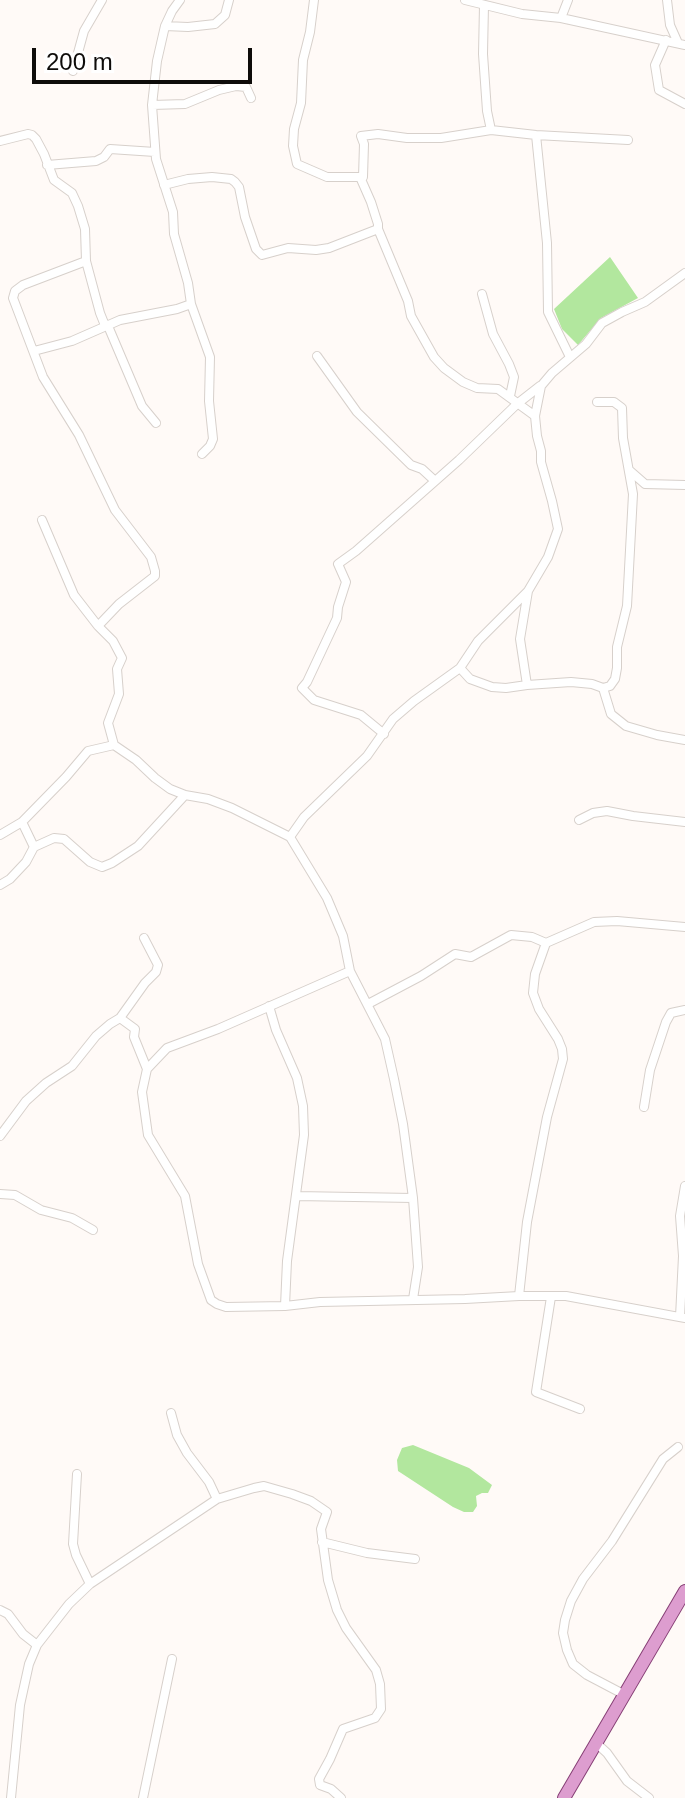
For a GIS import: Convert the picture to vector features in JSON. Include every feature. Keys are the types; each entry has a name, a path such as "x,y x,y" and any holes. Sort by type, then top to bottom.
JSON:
{"main road":[{"path":"564,1798 685,1591"}],"street":[{"path":"73,71 84,31 102,0"},
{"path":"180,0 165,26 152,105 155,152 173,212 174,234 191,304 210,357 209,401 213,439 202,454"},
{"path":"165,26 215,24 225,15 229,0"},
{"path":"314,0 303,60 301,103 294,129 293,146 297,164 327,177 363,177 364,144 361,136 378,134 441,138 491,130 628,140"},
{"path":"465,0 682,44"},
{"path":"561,18 568,0"},
{"path":"667,0 670,25 682,44"},
{"path":"484,5 483,54 491,130"},
{"path":"666,40 655,65 659,90 685,104"},
{"path":"152,105 185,104 236,86 246,87 251,98"},
{"path":"0,141 32,135 44,154 54,180 72,193 85,229 86,261 100,313 142,406 156,423"},
{"path":"536,135 547,243 548,312 570,357"},
{"path":"47,165 96,161 110,149 155,152"},
{"path":"360,177 411,316 434,357 463,382 477,388 498,389 535,416"},
{"path":"164,185 188,179 231,179 239,187 245,217 256,249 262,255 288,248 329,248 378,229"},
{"path":"86,261 23,285 15,291 13,298 43,377 79,435 115,510 151,557 155,571 155,576 119,604 98,626"},
{"path":"384,734 361,715 314,700 302,688 337,618 346,582 338,564 541,386 586,344 602,323 645,302 685,273"},
{"path":"482,294 493,334 514,377 510,396"},
{"path":"34,351 72,341 134,316 191,304"},
{"path":"317,356 357,412 411,465 422,469 435,481"},
{"path":"290,837 304,817 367,756 393,719 460,668 478,641 528,591 548,557 558,529 541,462 535,416 541,386"},
{"path":"460,668 470,679 482,685 506,688 571,682 603,688 610,686 615,679 617,647 627,606 633,494 623,438 622,408 614,402 597,402"},
{"path":"629,470 645,484 685,485"},
{"path":"633,494 645,484"},
{"path":"42,520 74,595 113,641 122,658 117,669 119,694 108,723 114,745 170,789 232,808 290,837 327,898 343,936 350,971 385,1039 403,1124 413,1198 418,1267 413,1299"},
{"path":"527,685 520,639 528,591"},
{"path":"603,688 611,714 626,726 685,740"},
{"path":"0,835 22,822 88,751 114,745"},
{"path":"0,885 26,862 34,847 54,838 64,839 90,862 102,867 112,863 138,846 185,795"},
{"path":"579,820 607,811 685,822"},
{"path":"22,822 34,847"},
{"path":"368,1004 455,954 471,957 511,935 532,937 546,943 594,922 685,927"},
{"path":"0,1136 26,1101 72,1066 96,1036 120,1018 156,972 158,965 144,938"},
{"path":"519,1296 527,1222 547,1117 563,1059 558,1039 533,993 535,974 546,943"},
{"path":"350,971 167,1048 147,1069 142,1092 148,1135 185,1196 198,1264 211,1300 217,1304 226,1307 285,1306 320,1302 566,1296 682,1318 680,1216 685,1186"},
{"path":"269,1006 297,1078 303,1106 304,1135 287,1261 285,1306"},
{"path":"644,1107 650,1070 666,1022 671,1013 685,1010"},
{"path":"120,1018 135,1029 134,1037 147,1069"},
{"path":"0,1194 15,1195 41,1210 72,1218 93,1230"},
{"path":"296,1196 413,1198"},
{"path":"551,1297 536,1392 580,1409"},
{"path":"171,1413 177,1435 217,1499"},
{"path":"625,1695 573,1664 563,1633 565,1620 583,1579 612,1541 655,1470 678,1447"},
{"path":"77,1474 73,1544 90,1584"},
{"path":"11,1798 20,1705 29,1664 37,1645 69,1604 90,1584 217,1499 264,1486 311,1501 327,1512 321,1529 322,1542 337,1610 376,1670 380,1684 379,1714 343,1729 319,1779 320,1785 341,1798"},
{"path":"322,1542 367,1553 415,1559"},
{"path":"0,1610 8,1614 23,1634 37,1645"},
{"path":"143,1798 172,1659"},
{"path":"595,1742 627,1781 649,1798"}],"green space":[{"path":"610,257 638,298 601,318 578,345 562,329 554,309"},
{"path":"413,1445 469,1468 492,1485 488,1493 476,1496 477,1506 473,1512 453,1507 398,1471 397,1460 402,1448"}]}
